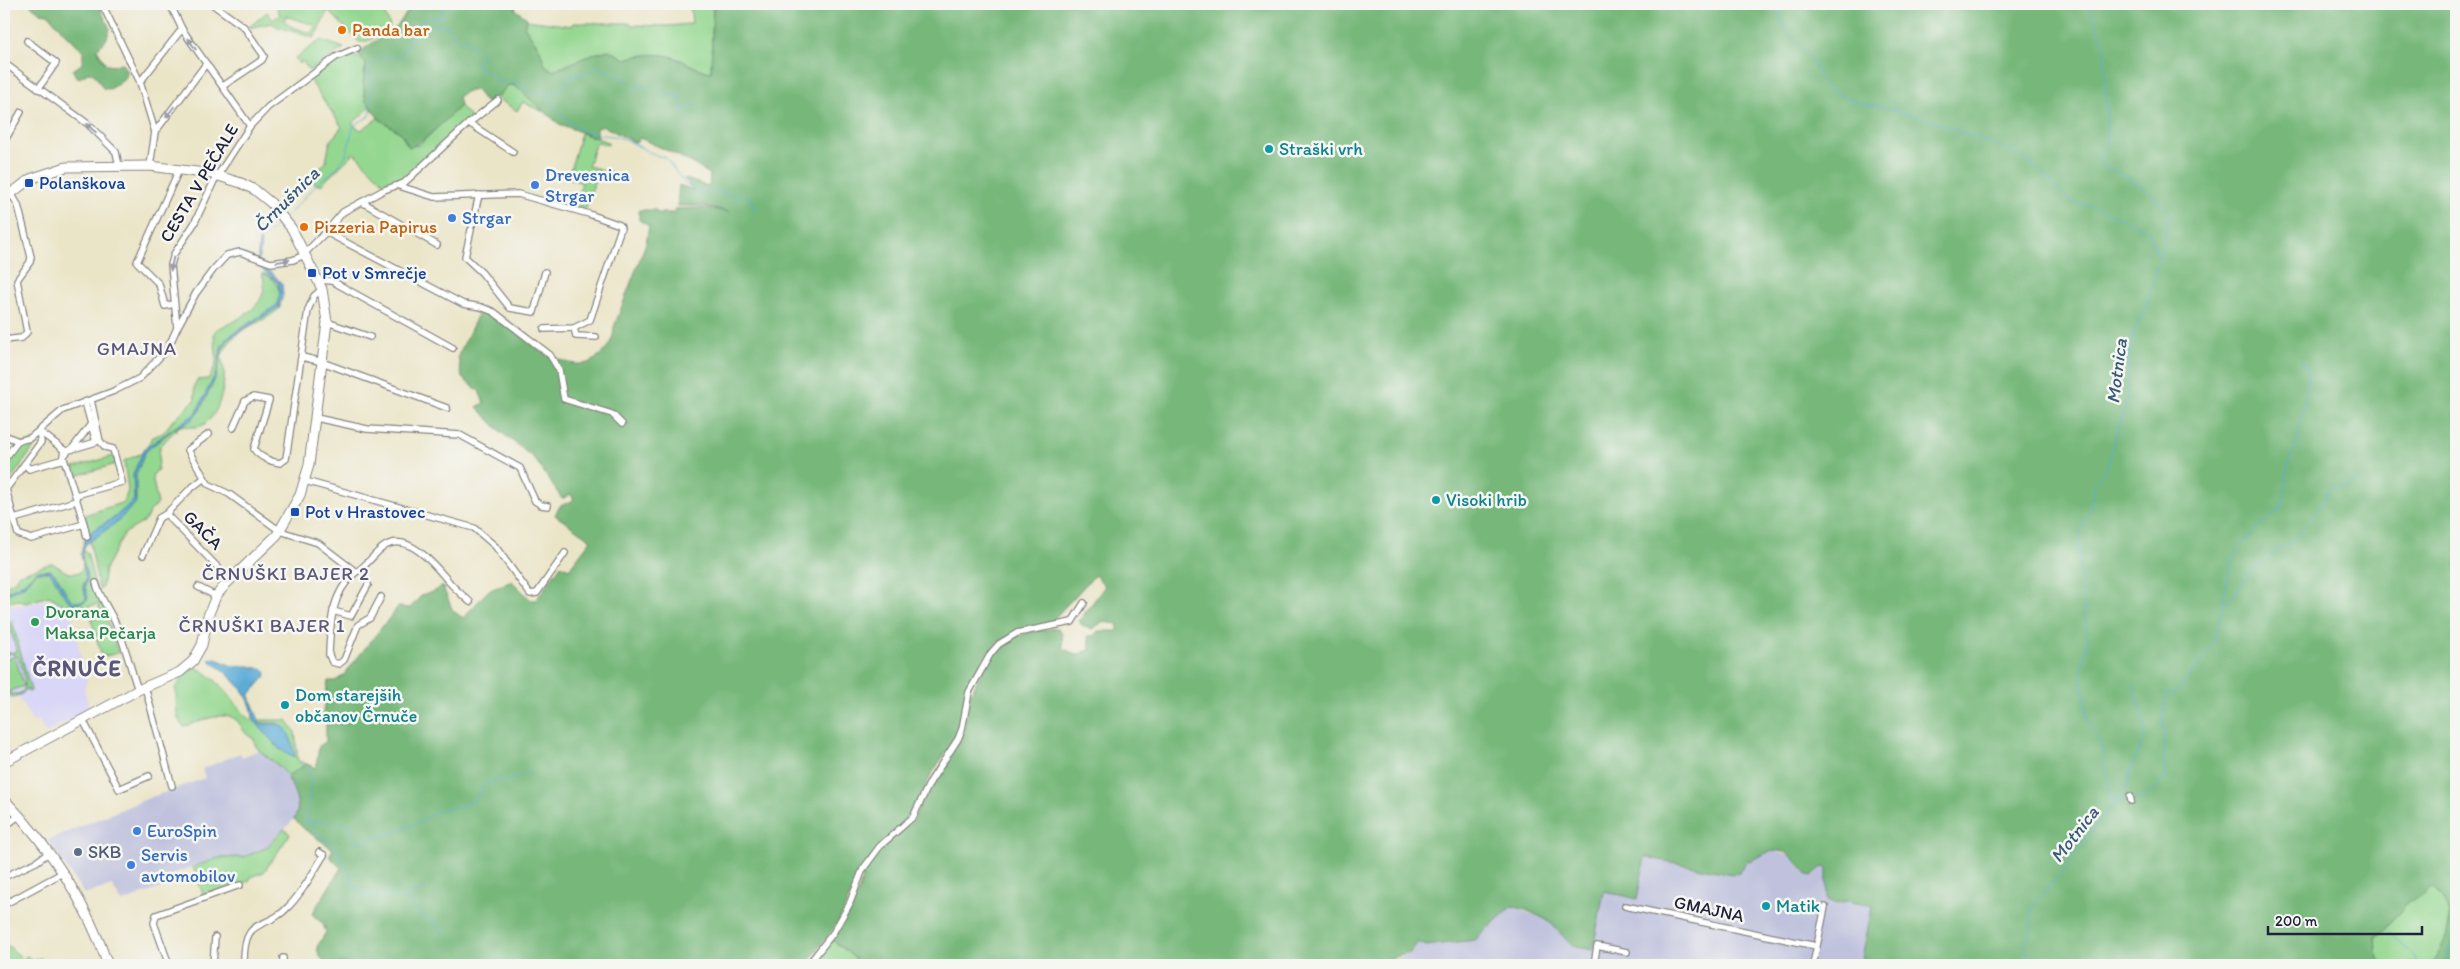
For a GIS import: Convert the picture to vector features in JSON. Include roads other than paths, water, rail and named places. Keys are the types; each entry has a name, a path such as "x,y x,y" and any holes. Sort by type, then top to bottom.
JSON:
{"street":[{"path":"102,4 140,82 155,132 150,166"},
{"path":"170,4 182,29 250,126"},
{"path":"212,4 244,27 264,56 262,60 247,71 223,86"},
{"path":"140,82 182,29"},
{"path":"28,41 56,63 38,89"},
{"name":"CESTA V PEČALE","path":"176,328 170,272 172,259 194,224 214,181 220,176 250,126 268,107 292,87 336,57 357,48"},
{"path":"4,63 100,136 116,152 119,166"},
{"path":"155,132 206,64"},
{"path":"4,460 18,441 30,438 63,410 140,378 168,348 176,328 196,293 213,270 227,256 240,252 275,263 293,260 305,253 343,212 384,190 399,186 454,139 469,123 498,100"},
{"path":"4,142 21,112"},
{"path":"469,123 513,152"},
{"path":"4,199 30,179 58,168 150,166 220,176 255,190 285,218 305,253 322,289 327,322 316,418 305,481 292,511 280,531 264,550 230,580 216,596 208,616 202,644 193,661 176,674 142,688 4,762"},
{"path":"174,304 165,306 160,284 137,262 179,170"},
{"path":"4,181 18,205 31,257 30,262 17,280 28,328 22,338 4,340"},
{"path":"399,186 434,197 518,194 589,214 620,225 621,228 591,318 574,328 544,328"},
{"path":"479,195 465,257 482,273 510,308 534,312 545,272"},
{"path":"362,202 436,245"},
{"path":"326,232 463,304 477,306 498,314 553,359 559,370 564,398 612,414 622,424"},
{"path":"318,280 332,282 453,348"},
{"path":"233,428 245,401 253,397 269,400 254,449 257,454 272,462 284,462 288,452 308,310 314,296 322,289"},
{"path":"327,322 370,337"},
{"path":"574,328 576,336 596,337"},
{"path":"302,357 448,408"},
{"path":"14,519 122,482 113,450 105,447 99,441 91,424 88,401"},
{"path":"88,401 99,441"},
{"path":"316,418 367,429 460,435 520,468 535,500 541,505 548,506"},
{"path":"26,464 29,469 64,458 91,424"},
{"path":"39,431 64,450 64,458 87,537"},
{"path":"39,431 41,442 6,489 18,534 26,539 84,524"},
{"path":"4,434 18,441"},
{"path":"209,434 188,450 203,479 208,484 229,494 280,531 318,543 356,572"},
{"path":"72,449 99,441"},
{"path":"166,514 190,489 203,479"},
{"path":"305,481 474,528 495,546 530,594 537,593 565,553"},
{"name":"GAČA","path":"143,555 158,518 166,514 230,580"},
{"path":"381,597 370,618 358,625 344,660 339,664 332,662 329,655 334,611 341,587 385,546 393,543 402,544 426,555 451,584 470,602"},
{"path":"96,583 98,594 103,598 119,630 142,688 172,786"},
{"path":"334,611 351,616 368,585"},
{"path":"198,587 216,596"},
{"path":"808,965 849,906 863,869 880,846 914,817 930,782 958,739 962,729 969,692 990,652 1017,633 1072,622 1084,604"},
{"path":"83,720 119,789 149,776"},
{"path":"4,799 20,815 64,872 92,924 108,965"},
{"path":"4,827 20,815"},
{"path":"4,877 36,862 50,852"},
{"path":"244,965 244,950 248,934 257,925 287,908 324,855 319,852"},
{"path":"7,903 64,872"},
{"path":"169,965 154,923 156,915 240,886"},
{"name":"GMAJNA","path":"1625,906 1816,946"},
{"path":"1813,965 1825,907"},
{"path":"213,965 215,937"},
{"path":"1594,965 1597,946 1627,952"},
{"path":"283,958 283,965"}],"water":[{"name":"Črnušnica","path":"259,241 261,242 260,267 272,273 282,284 283,295 279,307 228,339 222,350 216,377 199,412 190,421 175,428 146,451 136,474 136,503 117,522 85,545 82,557 88,579 85,586 88,599 82,603 73,604 63,594 50,572 37,572 25,585 4,596 4,593 24,583 37,571 51,570 58,578 67,595 74,602 83,601 86,598 83,586 86,579 81,554 84,542 93,530 115,517 134,500 133,474 144,449 196,413 217,371 221,347 228,337 277,305 280,292 278,283 257,265"},
{"path":"214,658 232,666 249,666 265,670 266,676 250,694 253,704 260,723 281,725 285,728 290,737 295,757 279,749 253,719 249,701 244,693 224,671 209,660"}],"waterway":[{"name":"Črnušnica","path":"287,216 316,185 336,169 346,155 354,125 370,116 372,92 368,69 383,57 400,57 423,20 428,16 439,18 443,14 442,4"},
{"name":"Črnušnica","path":"454,4 460,4"},
{"name":"Motnica","path":"1774,4 1788,33 1810,57 1823,84 1838,95 1866,105 1878,105 1938,123 2016,153 2031,163 2070,201 2096,207 2148,230 2159,259 2146,308 2134,331 2129,354 2127,403 2115,437 2108,465 2094,485 2091,506 2081,530 2079,564 2088,640 2081,669 2083,691 2089,724 2102,748 2112,805 2071,861 2032,907 2032,926 2025,946 2031,965"},
{"path":"2089,4 2104,44 2108,147 2097,155 2101,165 2148,191 2164,205 2170,214 2160,258"},
{"path":"417,30 431,25 447,26 459,42 466,38 469,44 478,47 484,55 477,62 479,69 486,70 498,82 517,82 540,96 543,90 556,94 571,76 588,73 597,68 612,72 626,79 632,87 656,87 669,95 680,97 683,111 696,105"},
{"path":"548,93 556,109 577,127 585,131 615,136 655,155 665,157 686,185 700,192 712,190 737,197 743,195 750,197 755,211"},
{"name":"Črnušnica","path":"260,241 280,222"},
{"path":"2133,799 2141,799 2157,789 2165,778 2163,719 2166,696 2180,690 2214,643 2233,557 2255,529 2282,508 2288,466 2298,439 2309,374 2301,360"},
{"path":"2223,608 2252,572 2282,546 2293,542 2320,507 2329,488 2345,487 2363,477"},
{"path":"2112,802 2127,789 2130,771 2145,738 2145,726 2134,685"},
{"path":"298,761 308,771 312,785 306,819 351,825 351,833 357,843 389,834 423,821 433,813 451,807 459,808 476,799 484,785 499,779 507,781 530,773"},
{"path":"2113,805 2129,798"},
{"path":"306,820 305,823 315,827 316,834 334,844 357,890 370,897 384,895 405,898 424,916 434,920 444,933"},
{"path":"407,898 426,888"},
{"path":"2388,930 2414,957 2418,965"},
{"path":"2443,965 2456,933"}],"place":[{"name":"Panda bar","path":"342,30"},
{"name":"Straški vrh","path":"1269,149"},
{"name":"Polanškova","path":"29,183"},
{"name":"Drevesnica Strgar","path":"535,185"},
{"name":"Strgar","path":"452,218"},
{"name":"Pizzeria Papirus","path":"304,227"},
{"name":"Pot v Smrečje","path":"312,273"},
{"name":"Visoki hrib","path":"1436,500"},
{"name":"Pot v Hrastovec","path":"295,512"},
{"name":"Dvorana Maksa Pečarja","path":"35,622"},
{"name":"Dom starejših občanov Črnuče","path":"285,705"},
{"name":"EuroSpin","path":"137,831"},
{"name":"SKB","path":"78,852"},
{"name":"Servis avtomobilov","path":"131,865"},
{"name":"Matik","path":"1766,906"}],"district":[{"name":"GMAJNA","path":"137,348"},
{"name":"ČRNUŠKI BAJER 2","path":"286,573"},
{"name":"ČRNUŠKI BAJER 1","path":"262,625"},
{"name":"ČRNUČE","path":"77,668"}]}
